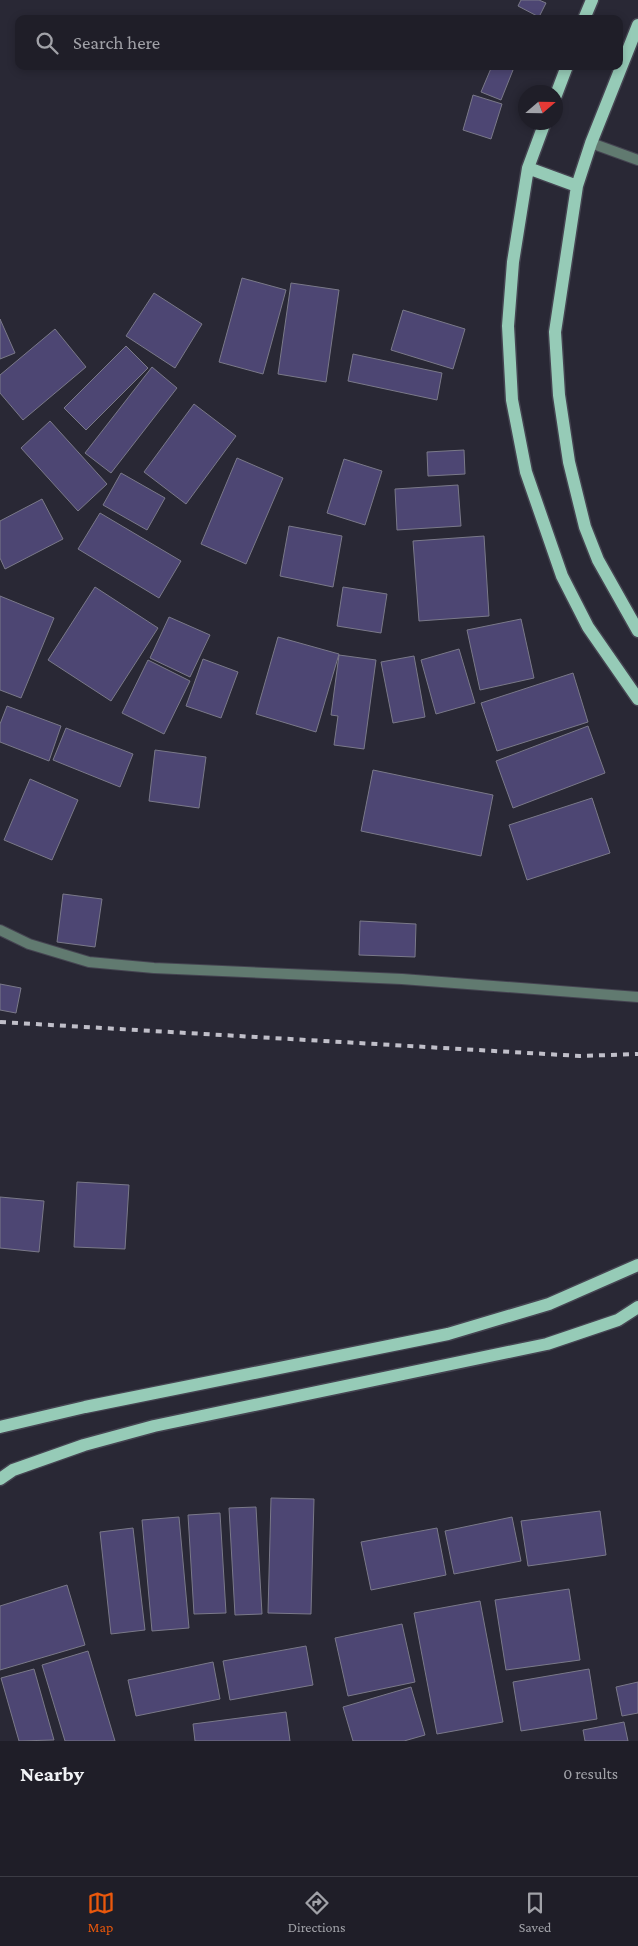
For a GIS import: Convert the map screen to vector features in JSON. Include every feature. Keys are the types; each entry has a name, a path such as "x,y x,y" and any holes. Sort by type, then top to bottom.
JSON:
{"main road":[{"path":"586,15 592,0"},
{"path":"623,63 638,25"},
{"path":"559,85 565,70"},
{"path":"620,70 591,143 577,186 556,332 559,396 569,462 586,527 598,560 622,606 638,631"},
{"path":"542,130 528,168 513,262 508,326 512,400 523,454 548,540 562,576 588,627 638,698"},
{"path":"528,168 577,186"},
{"path":"0,1427 85,1407 448,1334 549,1304 638,1265"},
{"path":"0,1479 14,1470 84,1445 154,1426 547,1344 618,1320 638,1307"}],"street":[{"path":"591,143 638,160"},
{"path":"0,930 29,944 89,962 108,964 154,968 402,979 638,997"}],"building":[{"path":"521,0 539,0 546,3 540,15 535,15 518,6"},
{"path":"490,70 513,70 501,100 481,92"},
{"path":"473,95 502,104 491,139 463,130"},
{"path":"242,278 286,290 263,374 219,362"},
{"path":"291,283 339,290 326,382 278,374"},
{"path":"154,293 202,324 175,368 126,336"},
{"path":"403,310 465,329 453,369 391,350"},
{"path":"0,319 15,353 0,359"},
{"path":"55,329 86,367 23,420 0,393 0,375"},
{"path":"126,346 148,368 86,430 64,408"},
{"path":"353,354 442,373 437,400 348,381"},
{"path":"152,367 177,388 111,473 85,453"},
{"path":"194,404 236,436 186,504 144,472"},
{"path":"50,421 107,484 78,511 21,448"},
{"path":"464,450 465,474 428,476 427,452"},
{"path":"237,458 283,478 246,564 201,544"},
{"path":"344,459 382,471 365,525 327,513"},
{"path":"121,473 165,498 147,530 103,505"},
{"path":"458,485 461,526 397,530 395,489"},
{"path":"42,499 63,539 5,569 0,558 0,521"},
{"path":"100,513 181,561 159,598 78,549"},
{"path":"289,526 342,536 333,587 280,576"},
{"path":"484,536 489,616 419,621 413,541"},
{"path":"95,587 158,628 111,701 48,660"},
{"path":"343,587 387,594 381,633 337,626"},
{"path":"0,596 54,618 21,698 0,690"},
{"path":"169,617 210,635 190,677 150,658"},
{"path":"521,619 534,678 480,690 467,630"},
{"path":"278,637 339,654 316,732 256,714"},
{"path":"459,649 475,703 436,714 421,660"},
{"path":"339,655 376,660 364,749 334,745 338,716 331,715"},
{"path":"414,656 425,717 393,723 381,662"},
{"path":"203,659 238,672 221,718 186,706"},
{"path":"148,660 190,681 164,734 122,713"},
{"path":"573,673 588,722 497,751 481,703"},
{"path":"7,706 61,726 49,761 0,742 0,724"},
{"path":"588,726 605,773 513,808 496,761"},
{"path":"66,728 133,754 120,787 53,760"},
{"path":"155,750 206,757 199,808 149,801"},
{"path":"373,770 493,795 481,856 361,831"},
{"path":"30,779 78,800 52,860 4,840"},
{"path":"592,798 610,853 527,880 509,825"},
{"path":"63,894 102,899 95,947 57,942"},
{"path":"360,921 416,924 415,957 359,955"},
{"path":"0,984 21,988 16,1013 0,1010"},
{"path":"77,1182 129,1185 125,1249 74,1247"},
{"path":"0,1197 44,1201 39,1252 0,1248"},
{"path":"271,1498 314,1499 311,1614 268,1613"},
{"path":"256,1507 262,1614 235,1615 229,1508"},
{"path":"600,1511 606,1555 528,1566 521,1521"},
{"path":"220,1513 226,1613 194,1614 188,1515"},
{"path":"179,1517 189,1628 152,1631 142,1520"},
{"path":"512,1517 521,1561 454,1574 445,1531"},
{"path":"133,1528 145,1630 111,1634 100,1532"},
{"path":"437,1528 446,1575 371,1590 361,1542"},
{"path":"67,1585 85,1645 0,1670 0,1606"},
{"path":"569,1589 580,1660 506,1670 495,1600"},
{"path":"480,1601 503,1722 437,1734 414,1613"},
{"path":"402,1624 415,1682 348,1696 335,1638"},
{"path":"306,1646 313,1685 230,1700 223,1661"},
{"path":"88,1651 115,1741 65,1741 42,1665"},
{"path":"213,1662 220,1699 136,1716 128,1680"},
{"path":"34,1669 54,1740 19,1741 1,1678"},
{"path":"589,1669 597,1719 521,1731 513,1682"},
{"path":"638,1682 638,1713 622,1716 616,1687"},
{"path":"411,1687 425,1735 404,1741 353,1741 343,1707"},
{"path":"286,1712 290,1741 195,1741 193,1724"},
{"path":"624,1722 628,1741 585,1741 583,1730"}],"railway":[{"path":"0,1022 580,1056 638,1054"}]}
